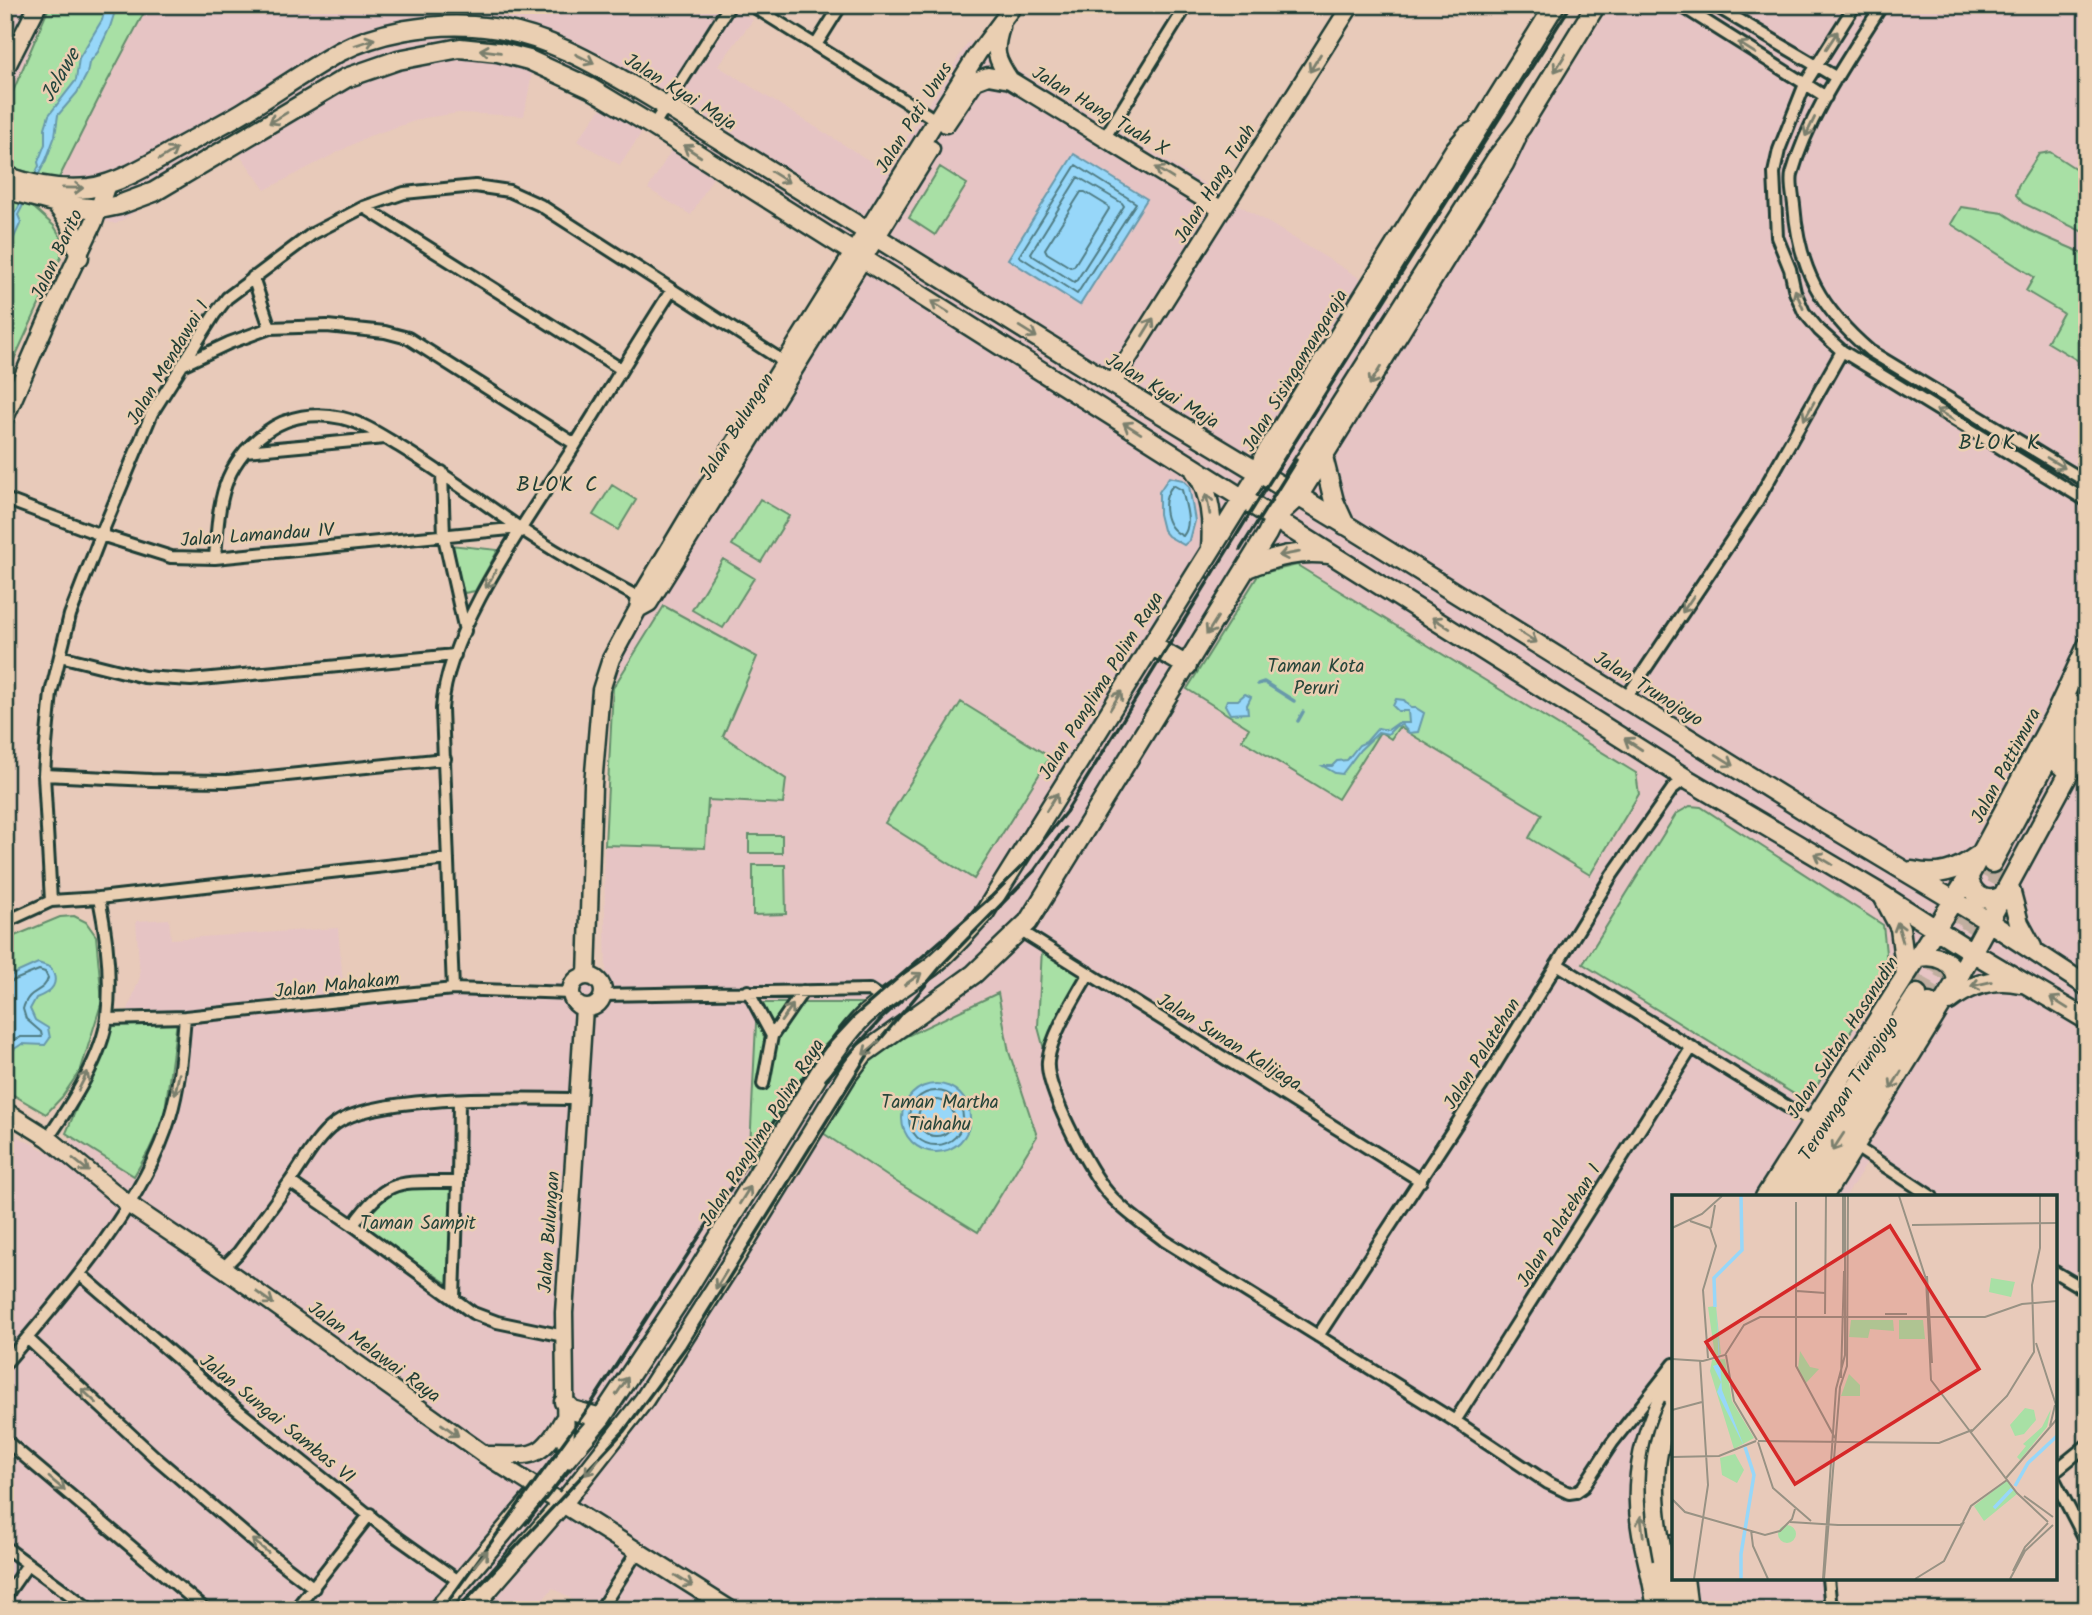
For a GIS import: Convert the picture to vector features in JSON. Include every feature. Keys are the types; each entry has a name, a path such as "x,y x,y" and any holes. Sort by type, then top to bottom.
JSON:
{"main road":[{"name":"Jalan Sisingamangaraja","path":"1259,472 1270,463 1555,5"},
{"path":"470,1610 563,1503 644,1400 863,1054 974,974 1021,931 1293,494 1496,159 1521,127 1596,5"},
{"name":"Jalan Kyai Maja","path":"25,189 72,189 107,184 160,160 243,113 339,52 362,42 414,29 451,25 475,26 539,38 600,66 1293,494"},
{"name":"Jalan Kyai Maja","path":"5,176 25,189 54,202 100,209 119,205 154,192 346,78 398,60 460,48 498,51 529,60 590,88 1243,499 1277,517"},
{"path":"243,113 253,133"},
{"path":"54,202 72,224 77,236 79,257"},
{"path":"1323,457 1334,501 1345,525"},
{"path":"1190,465 1205,488 1211,523 1211,548"},
{"name":"Jalan Panglima Polim Raya","path":"437,1610 601,1418 667,1320 824,1066 863,1017 932,966 985,912 1259,472"},
{"name":"Jalan Trunojoyo","path":"1293,494 1988,921 2087,986"},
{"path":"1277,517 1690,781 1776,830 2087,1020"},
{"path":"1247,568 1281,555 1307,551 1332,554"},
{"path":"1152,645 1187,666"},
{"name":"Jalan Pattimura","path":"1988,921 1998,873 2053,719 2087,646"},
{"path":"1969,876 1973,891 1989,901 1998,873 2087,671"},
{"path":"1998,873 2068,751 2087,708"},
{"name":"Jalan Pattimura","path":"1998,873 2087,740"},
{"path":"1776,830 1791,802"},
{"path":"1902,869 1939,874 1965,864 1998,873"},
{"path":"1998,873 2019,923 2035,951"},
{"name":"Jalan Pattimura","path":"1954,900 1969,876 1998,873"},
{"path":"1881,894 1900,928 1906,975"},
{"name":"Jalan Sultan Hasanudin","path":"1766,1195 1954,900"},
{"path":"1824,1195 1856,1147 1928,1002 1957,980 1988,921"},
{"path":"1919,957 1934,956 1945,961 1956,970 1957,980"},
{"path":"1928,1002 1966,988 2006,980 2030,985"},
{"name":"Terowngan Trunojoyo","path":"1786,1195 1928,1002"},
{"name":"Terowngan Trunojoyo","path":"1804,1195 1928,1002"},
{"path":"667,1320 688,1334"},
{"path":"1657,1610 1639,1507 1641,1464 1648,1429 1672,1380"},
{"path":"564,1410 572,1409 601,1418"},
{"path":"1672,1411 1660,1440 1655,1478 1656,1519 1672,1610"},
{"path":"1672,1464 1669,1489 1672,1511"},
{"path":"1684,1580 1688,1610"}],"street":[{"path":"5,70 38,5"},
{"path":"653,126 730,5"},
{"path":"751,5 941,123"},
{"path":"816,45 841,5"},
{"name":"Jalan Pati Unus","path":"858,257 941,123 978,54 1014,5"},
{"path":"1105,137 1187,5"},
{"name":"Jalan Hang Tuah","path":"1112,384 1351,5"},
{"path":"1680,5 1826,97"},
{"path":"1714,5 1837,78"},
{"path":"1855,5 1805,84 1779,150 1774,173 1777,237 1804,312 1842,351 1893,389 2087,501"},
{"path":"1882,5 1826,97 1807,134 1791,177 1797,239 1817,291 1825,306 1870,351 2087,482"},
{"name":"Jalan Hang Tuah X","path":"1003,23 996,43 997,61 1010,80 1222,209"},
{"name":"Jalan Pati Unus","path":"941,123 975,81 988,76 1010,80"},
{"path":"1293,494 1323,457 1505,164 1521,127"},
{"name":"Jalan Barito","path":"5,418 100,209 107,184"},
{"name":"Jalan Mendawai I","path":"51,901 44,775 51,693 70,615 100,535 152,413 227,298 253,277 312,234 364,206 404,194 439,188 475,186 509,191 540,205 786,363"},
{"path":"364,206 621,369"},
{"name":"Jalan Bulungan","path":"587,975 593,785 601,690 611,659 689,516 786,363 858,257"},
{"name":"Jalan Bulungan","path":"643,603 858,257"},
{"path":"253,277 270,328"},
{"path":"453,989 443,695 455,655 488,584 521,528 671,291"},
{"path":"182,365 270,328 327,326 385,332 408,338 575,444"},
{"path":"1626,698 1755,505 1842,351"},
{"path":"215,558 226,478 245,451 281,421 304,416 342,418 361,424 442,472 521,528 643,603"},
{"path":"245,451 385,438"},
{"path":"442,472 444,537 465,631"},
{"name":"Jalan Lamandau IV","path":"5,499 100,535 171,557 215,558 521,528"},
{"path":"60,656 144,677 191,680 455,655"},
{"path":"44,775 228,781 445,759"},
{"path":"1670,768 1673,788 1681,782 1690,781"},
{"name":"Jalan Palatehan","path":"1318,1336 1490,1073 1612,875 1673,788"},
{"path":"5,922 51,901 448,859"},
{"path":"48,1139 83,1081 107,1019 109,958 99,898"},
{"name":"Jalan Sunan Kalijaga","path":"1021,931 1421,1181"},
{"path":"1557,964 1812,1122"},
{"path":"1089,973 1060,1026 1048,1062 1057,1101 1105,1189 1165,1241 1455,1421 1548,1483 1569,1493 1576,1492 1589,1480 1612,1443 1672,1367"},
{"path":"587,975 600,981 604,995 596,1006 584,1008 577,1005 571,993 575,981 587,975"},
{"name":"Jalan Mahakam","path":"107,1019 185,1017 453,989 571,993"},
{"path":"763,1084 772,1035 803,990"},
{"path":"604,995 869,990 884,1000"},
{"path":"748,991 772,1035"},
{"name":"Jalan Bulungan","path":"566,1460 564,1410 567,1259 584,1008"},
{"path":"5,1364 80,1274 128,1204 153,1158 170,1117 181,1066 185,1017"},
{"name":"Jalan Palatehan I","path":"1455,1421 1692,1047"},
{"path":"223,1268 238,1253 316,1144 333,1126 351,1114 374,1108 459,1100 579,1099"},
{"path":"454,1297 459,1100"},
{"name":"Jalan Melawai Raya","path":"5,1111 48,1139 128,1204 223,1268 485,1455 731,1610"},
{"path":"1856,1147 1929,1195"},
{"path":"290,1182 473,1313 497,1322 565,1336"},
{"path":"353,1225 371,1199 387,1188 403,1183 458,1182"},
{"path":"2057,1273 2087,1291"},
{"name":"Jalan Sungai Sambas VI","path":"80,1274 229,1402 391,1533 460,1582"},
{"path":"27,1338 155,1457 258,1545 314,1588"},
{"path":"485,1455 530,1455 541,1451 553,1439 564,1410"},
{"path":"5,1440 206,1610"},
{"path":"2057,1469 2087,1445"},
{"path":"2057,1485 2087,1543"},
{"path":"295,1610 370,1514"},
{"path":"5,1547 91,1610"},
{"path":"600,1610 637,1552"},
{"path":"1648,1558 1672,1558"},
{"path":"5,1597 27,1564"},
{"path":"1828,1580 1831,1610"}],"shaded area":[{"path":"5,5 725,5 753,20 718,66 886,171 969,41 1363,280 1419,322 1610,5 2087,5 2087,1299 2057,1280 2057,1195 1928,1195 1871,1157 1846,1195 1672,1195 1672,1580 1832,1580 1835,1610 590,1610 553,1588 534,1610 5,1610 5,1130 63,1160 84,1106 117,1039 140,977 136,921 169,919 171,939 338,928 344,993 606,981 604,855 613,688 647,585 840,255 716,172 691,215 648,189 672,149 643,131 620,165 577,141 602,107 569,85 532,73 524,116 459,113 424,118 369,136 265,190 236,149 116,224 5,195"}],"green space":[{"path":"50,5 148,5 58,180 13,168 5,163 5,110"},
{"path":"2050,152 2087,176 2087,234 2023,203 2016,195 2018,186 2039,154"},
{"path":"940,167 967,184 935,235 909,218"},
{"path":"5,198 33,207 54,226 62,239 61,257 5,379"},
{"path":"1961,207 2003,213 2029,230 2087,255 2087,366 2047,342 2063,313 2026,291 2034,277 1951,224"},
{"path":"612,485 636,500 618,530 593,515"},
{"path":"760,499 789,516 761,562 732,545"},
{"path":"450,545 498,550 475,591 464,593"},
{"path":"723,559 754,578 723,628 692,610"},
{"name":"Taman Kota Peruri","path":"1297,565 1636,773 1639,794 1590,875 1529,838 1542,814 1399,727 1391,739 1380,732 1338,799 1242,740 1249,728 1187,689 1259,574"},
{"path":"664,606 757,657 723,736 786,779 783,804 708,800 705,848 605,845 613,688"},
{"path":"961,702 1050,757 974,879 885,823"},
{"path":"1690,806 1701,807 1883,925 1888,972 1813,1092 1802,1099 1583,964 1676,814"},
{"path":"749,835 782,835 782,853 749,853"},
{"path":"753,865 785,865 786,914 753,915"},
{"path":"74,916 86,922 96,936 102,1001 81,1069 62,1097 46,1114 5,1090 5,940 60,917"},
{"path":"1042,948 1090,980 1046,1057 1038,1027"},
{"name":"Taman Martha Tiahahu","path":"998,993 1009,1052 1037,1136 978,1232 823,1133 864,1063 892,1043"},
{"path":"757,1003 873,1003 846,1024 822,1048 749,1169"},
{"path":"177,1021 164,1118 134,1176 66,1133 113,1022"},
{"name":"Taman Sampit","path":"404,1188 453,1188 451,1286 361,1226 374,1202"}],"water":[{"path":"106,5 117,5 110,27 98,52 89,63 87,74 77,93 58,115 55,136 18,215 21,222 5,258 7,226 39,166 49,115 76,80 79,58 102,20"},
{"path":"1074,154 1147,199 1080,305 1008,259"},
{"path":"1169,477 1183,480 1189,486 1195,521 1190,540 1184,545 1163,530 1159,514 1159,492"},
{"path":"1245,694 1251,697 1247,705 1248,713 1230,714 1225,705 1227,700 1238,700"},
{"path":"1396,699 1404,700 1411,708 1424,713 1418,732 1409,733 1402,725 1396,726 1388,734 1379,732 1360,750 1342,774 1323,766 1332,766 1337,761 1347,760 1378,728 1388,730 1398,723 1409,723 1408,711 1398,711 1393,706"},
{"path":"38,963 50,967 55,982 50,990 36,998 30,1009 35,1020 48,1028 50,1038 45,1045 22,1044 6,1051 5,978"},
{"path":"936,1084 949,1087 960,1094 967,1105 970,1118 967,1131 960,1142 949,1149 936,1152 923,1149 912,1142 905,1131 902,1118 905,1105 912,1094 923,1087"}],"waterway":[{"path":"1258,684 1264,682 1294,701"},
{"path":"1298,721 1303,712"}],"tunnel":[{"path":"1917,994 1992,863"},
{"path":"1929,1003 2003,870"}],"railway":[{"path":"442,1610 589,1407 798,1084 825,1047 853,1017 992,896 1025,863 1066,812 1262,494 1571,5"},
{"path":"1240,550 1296,460"},
{"path":"457,1610 624,1431 686,1347 869,1053 943,964 1034,871 1065,828"},
{"path":"826,1080 881,1019 901,1001"},
{"path":"526,1524 569,1469"}],"district":[{"name":"BLOK K","path":"2000,442"},
{"name":"BLOK C","path":"558,484"}],"water label":[{"name":"Jelawe","path":"60,75"}]}
